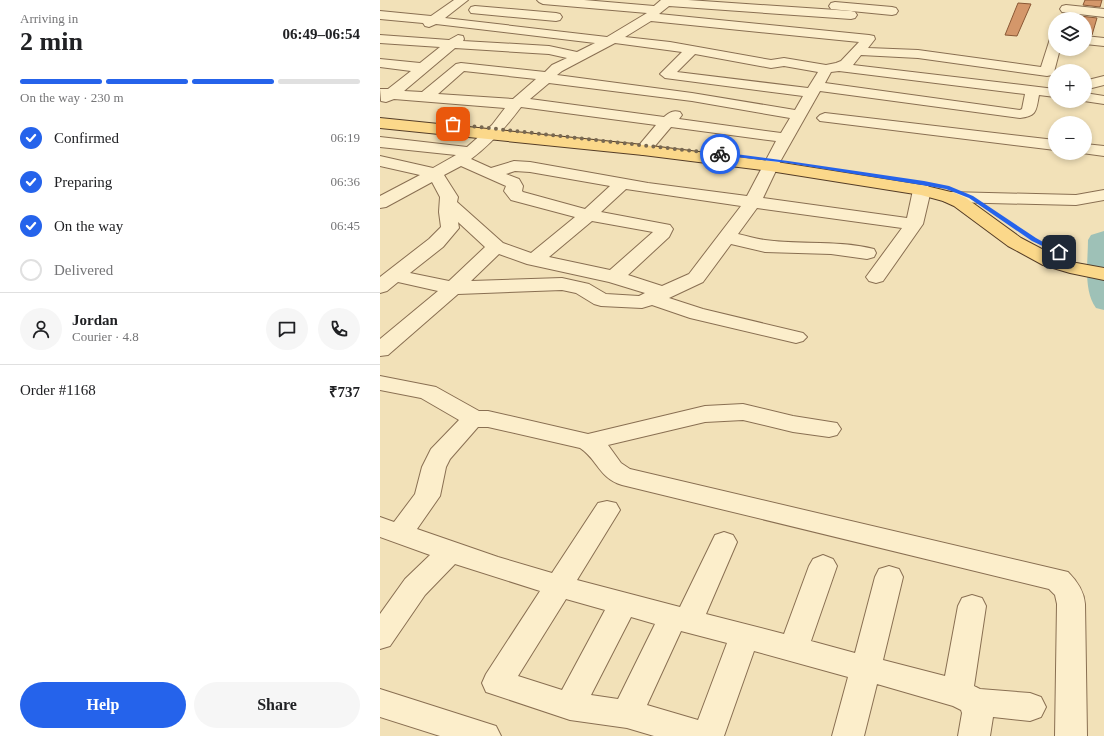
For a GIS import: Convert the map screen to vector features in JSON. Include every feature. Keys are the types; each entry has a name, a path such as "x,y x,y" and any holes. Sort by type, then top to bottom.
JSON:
{"main road":[{"path":"380,117 924,182 947,187 971,197 1034,240 1073,263 1104,274"},
{"path":"380,123 494,131"},
{"path":"771,163 922,190 949,197 960,202 1018,244 1047,259 1073,263 1104,265"}],"street":[{"path":"380,55 386,55 403,41 462,0"},
{"path":"495,27 511,13 536,0"},
{"path":"542,0 586,2 636,8 660,7 850,15"},
{"path":"623,0 641,2 636,8"},
{"path":"786,0 885,20"},
{"path":"524,30 556,17 586,2"},
{"path":"660,7 697,21 885,20"},
{"path":"380,203 465,156 494,131 523,95 546,77 571,60 611,40 660,7"},
{"path":"452,8 556,17"},
{"path":"1065,9 1104,13"},
{"path":"380,16 476,24 611,40 684,42 726,56 771,64 784,62 1048,92"},
{"path":"395,276 453,288 562,284 582,288 601,300 642,302 696,278 753,202 771,163 814,89 832,68 846,64 885,20"},
{"path":"697,21 667,74 707,80 814,89 1020,114 1029,111 1033,90"},
{"path":"385,64 426,42 455,22"},
{"path":"384,96 411,79 476,24"},
{"path":"380,39 549,50 571,60"},
{"path":"1092,41 1104,42"},
{"path":"858,51 918,54 1048,73"},
{"path":"475,53 571,60"},
{"path":"645,148 707,80 726,56"},
{"path":"385,64 424,68"},
{"path":"425,97 461,68 546,77 692,97 799,115"},
{"path":"411,79 466,83"},
{"path":"1092,84 1104,80"},
{"path":"384,96 425,97 523,95 785,138"},
{"path":"1092,98 1104,100"},
{"path":"826,118 1048,145"},
{"path":"380,142 465,156 491,173 513,183 515,186 513,191 517,196 588,215 664,230 663,233 614,277"},
{"path":"1092,150 1104,151"},
{"path":"380,161 435,173 449,197 450,228 436,243 380,287"},
{"path":"491,173 514,166 523,166 623,183 914,224"},
{"path":"534,260 588,215 623,183"},
{"path":"876,277 914,224 922,190"},
{"path":"949,197 1076,200 1104,196"},
{"path":"449,204 496,247 534,260 614,277 658,295 697,314 796,337"},
{"path":"727,237 765,246 831,248 867,252"},
{"path":"380,350 453,288 496,247"},
{"path":"380,383 428,392 475,419 488,419 588,442 594,445 612,469 622,476 1058,580 1065,586 1071,599 1071,736"},
{"path":"588,442 705,414 724,412 743,412 793,424 829,429"},
{"path":"475,419 470,422 440,455 434,466 427,496 389,531 558,586 680,620 794,649 967,698 1030,708"},
{"path":"607,510 496,683 570,706 627,714 704,736"},
{"path":"627,714 724,542"},
{"path":"380,637 415,587 450,552"},
{"path":"794,649 823,566"},
{"path":"848,736 889,577"},
{"path":"570,706 623,604"},
{"path":"967,698 972,606"},
{"path":"708,736 744,636"},
{"path":"967,698 978,708 974,736"},
{"path":"380,703 468,734"}],"building":[{"path":"1085,0 1102,0 1100,7 1083,5"},
{"path":"1018,3 1031,4 1017,36 1005,35"},
{"path":"1092,17 1097,18 1092,35"}],"waterway":[{"path":"1104,238 1099,240 1100,290 1104,303"}],"way so far":[{"path":"453,124 720,154"}],"route":[{"path":"720,154 788,162 924,182 947,187 971,197 1034,240 1059,252"}]}
